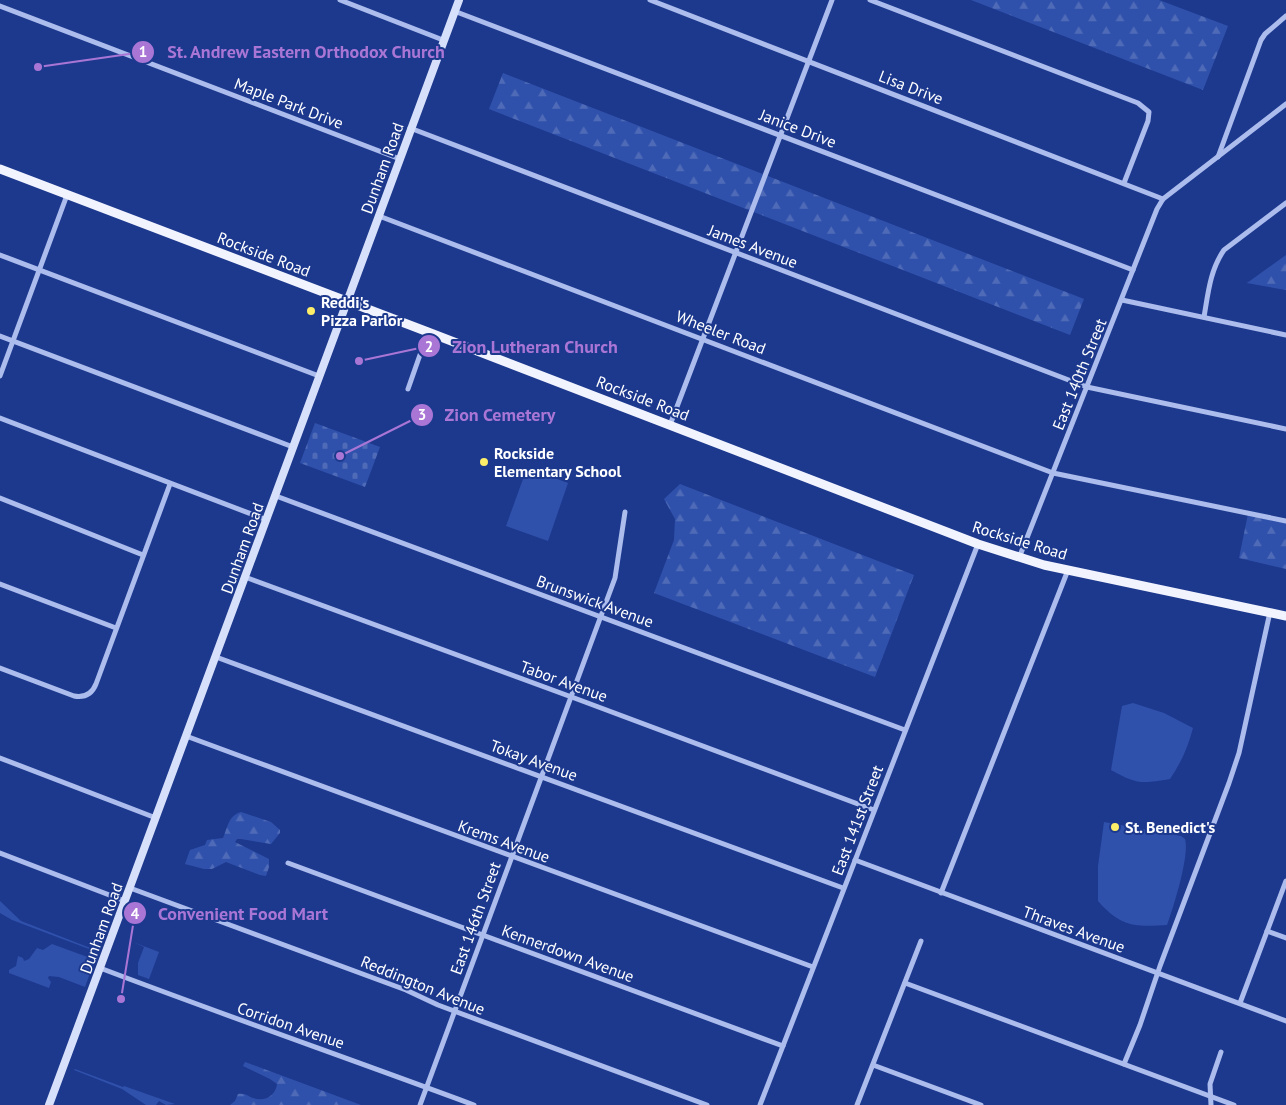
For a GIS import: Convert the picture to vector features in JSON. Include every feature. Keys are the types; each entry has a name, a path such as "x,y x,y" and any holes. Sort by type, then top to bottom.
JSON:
{"main road":[{"name":"Rockside Road","path":"0,169 978,544 1019,558 1068,570 1286,616"}],"street":[{"path":"340,0 443,40"},
{"name":"Dunham Road","path":"49,1105 458,0"},
{"name":"Lisa Drive","path":"650,0 1124,183 1163,200"},
{"path":"670,425 832,0"},
{"path":"870,0 1138,103 1149,112 1148,121 1124,183"},
{"name":"Maple Park Drive","path":"0,6 400,159"},
{"name":"Janice Drive","path":"454,11 1133,270"},
{"path":"1217,158 1261,40 1265,34 1286,16"},
{"path":"1163,200 1286,104"},
{"name":"James Avenue","path":"410,128 1087,387 1286,429"},
{"path":"0,376 66,195"},
{"name":"East 140th Street","path":"1019,558 1154,216 1163,200"},
{"path":"1204,317 1217,259 1224,250 1286,203"},
{"name":"Wheeler Road","path":"379,216 1053,473 1286,522"},
{"path":"0,255 319,376"},
{"path":"1122,300 1286,335"},
{"path":"408,389 428,332"},
{"path":"0,336 293,447"},
{"path":"0,418 266,520"},
{"path":"0,668 74,696 84,697 94,689 170,484"},
{"name":"Brunswick Avenue","path":"276,496 905,730"},
{"path":"0,498 143,555"},
{"name":"East 146th Street","path":"420,1105 615,578 625,512"},
{"name":"East 141st Street","path":"760,1105 978,544"},
{"path":"941,893 1068,570"},
{"name":"Tabor Avenue","path":"245,577 571,696 874,810"},
{"path":"0,584 116,628"},
{"path":"1124,1064 1234,766 1270,612"},
{"name":"Tokay Avenue","path":"216,657 843,888"},
{"name":"Krems Avenue","path":"186,736 813,967"},
{"path":"0,758 156,818"},
{"path":"0,853 125,901"},
{"name":"Thraves Avenue","path":"855,860 1286,1020"},
{"name":"Kennerdown Avenue","path":"288,863 783,1046"},
{"path":"1240,1003 1286,881"},
{"name":"Reddington Avenue","path":"130,888 410,991 454,1011 707,1105"},
{"path":"1267,931 1286,938"},
{"path":"858,1105 921,941"},
{"name":"Corridon Avenue","path":"100,968 474,1105"},
{"path":"904,983 1234,1105"},
{"path":"1211,1105 1210,1084 1221,1052"},
{"path":"872,1065 981,1105"}],"green space":[{"path":"971,0 1159,0 1228,26 1203,90"},
{"path":"503,73 1084,299 1070,335 489,109"},
{"path":"1286,255 1286,290 1247,283"},
{"path":"315,423 380,447 365,487 300,463"},
{"path":"527,468 568,483 548,541 506,526"},
{"path":"680,484 914,575 875,677 654,593 674,540 675,519 664,499"},
{"path":"1248,514 1286,521 1286,569 1239,558"},
{"path":"1133,703 1164,713 1193,728 1184,755 1170,779 1139,782 1111,770 1122,706"},
{"path":"241,812 271,822 280,830 280,833 271,844 241,839 237,839 235,842 269,859 266,876 226,862 212,869 185,864 190,850 205,845 207,840 223,838 233,816"},
{"path":"1104,822 1181,836 1185,839 1186,847 1183,869 1167,925 1146,926 1129,924 1114,916 1098,901 1098,866"},
{"path":"0,901 21,921 98,951 12,920 0,913"},
{"path":"133,942 159,952 149,979 138,975 138,963 144,947"},
{"path":"52,944 93,959 94,962 85,987 59,977 49,976 48,978 51,982 49,988 9,973 9,970 16,966 18,956 23,958 24,961 29,959 37,948 43,950"},
{"path":"245,1062 361,1105 230,1105 235,1101 238,1094 264,1099 273,1094 276,1088 277,1084 270,1079 243,1066"},
{"path":"75,1069 175,1104 166,1105 159,1101 156,1105 146,1105 122,1089"}],"place":[{"name":"St. Andrew Eastern Orthodox Church","path":"38,67"},
{"name":"Reddi's Pizza Parlor","path":"311,311"},
{"name":"Zion Lutheran Church","path":"359,361"},
{"name":"Zion Cemetery","path":"340,456"},
{"name":"Rockside Elementary School","path":"484,462"},
{"name":"St. Benedict's","path":"1115,827"},
{"name":"Convenient Food Mart","path":"121,999"}]}
